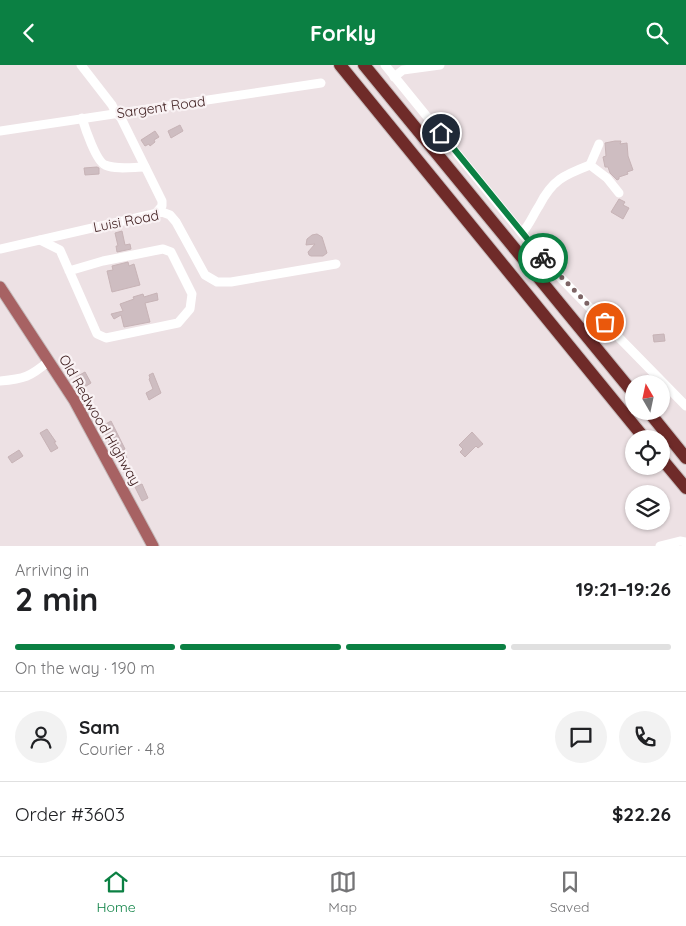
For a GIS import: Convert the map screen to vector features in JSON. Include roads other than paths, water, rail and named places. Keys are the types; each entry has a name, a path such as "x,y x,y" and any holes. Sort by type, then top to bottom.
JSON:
{"highway":[{"path":"340,65 639,430"},
{"path":"364,65 625,383"},
{"path":"655,420 686,458"},
{"path":"670,469 686,488"}],"main road":[{"name":"Old Redwood Highway","path":"0,287 74,400 153,546"}],"street":[{"path":"81,65 121,118 162,201 162,206 157,212"},
{"path":"385,65 547,263 686,405"},
{"path":"394,77 403,71 440,65"},
{"name":"Sargent Road","path":"0,131 321,83"},
{"path":"82,119 87,134 100,160 104,164 124,167 145,167"},
{"path":"522,233 530,224 542,198 550,187 565,176 590,165 599,144"},
{"path":"590,165 607,178 619,193"},
{"name":"Luisi Road","path":"0,249 162,212 170,215 176,222 205,275 217,282 232,282 336,264"},
{"path":"40,240 60,250 69,271 98,334 106,338 178,323 190,309 192,295 171,252 163,249 103,261 69,271"},
{"path":"0,381 29,376 49,361"},
{"path":"660,546 680,541 686,542"}]}
